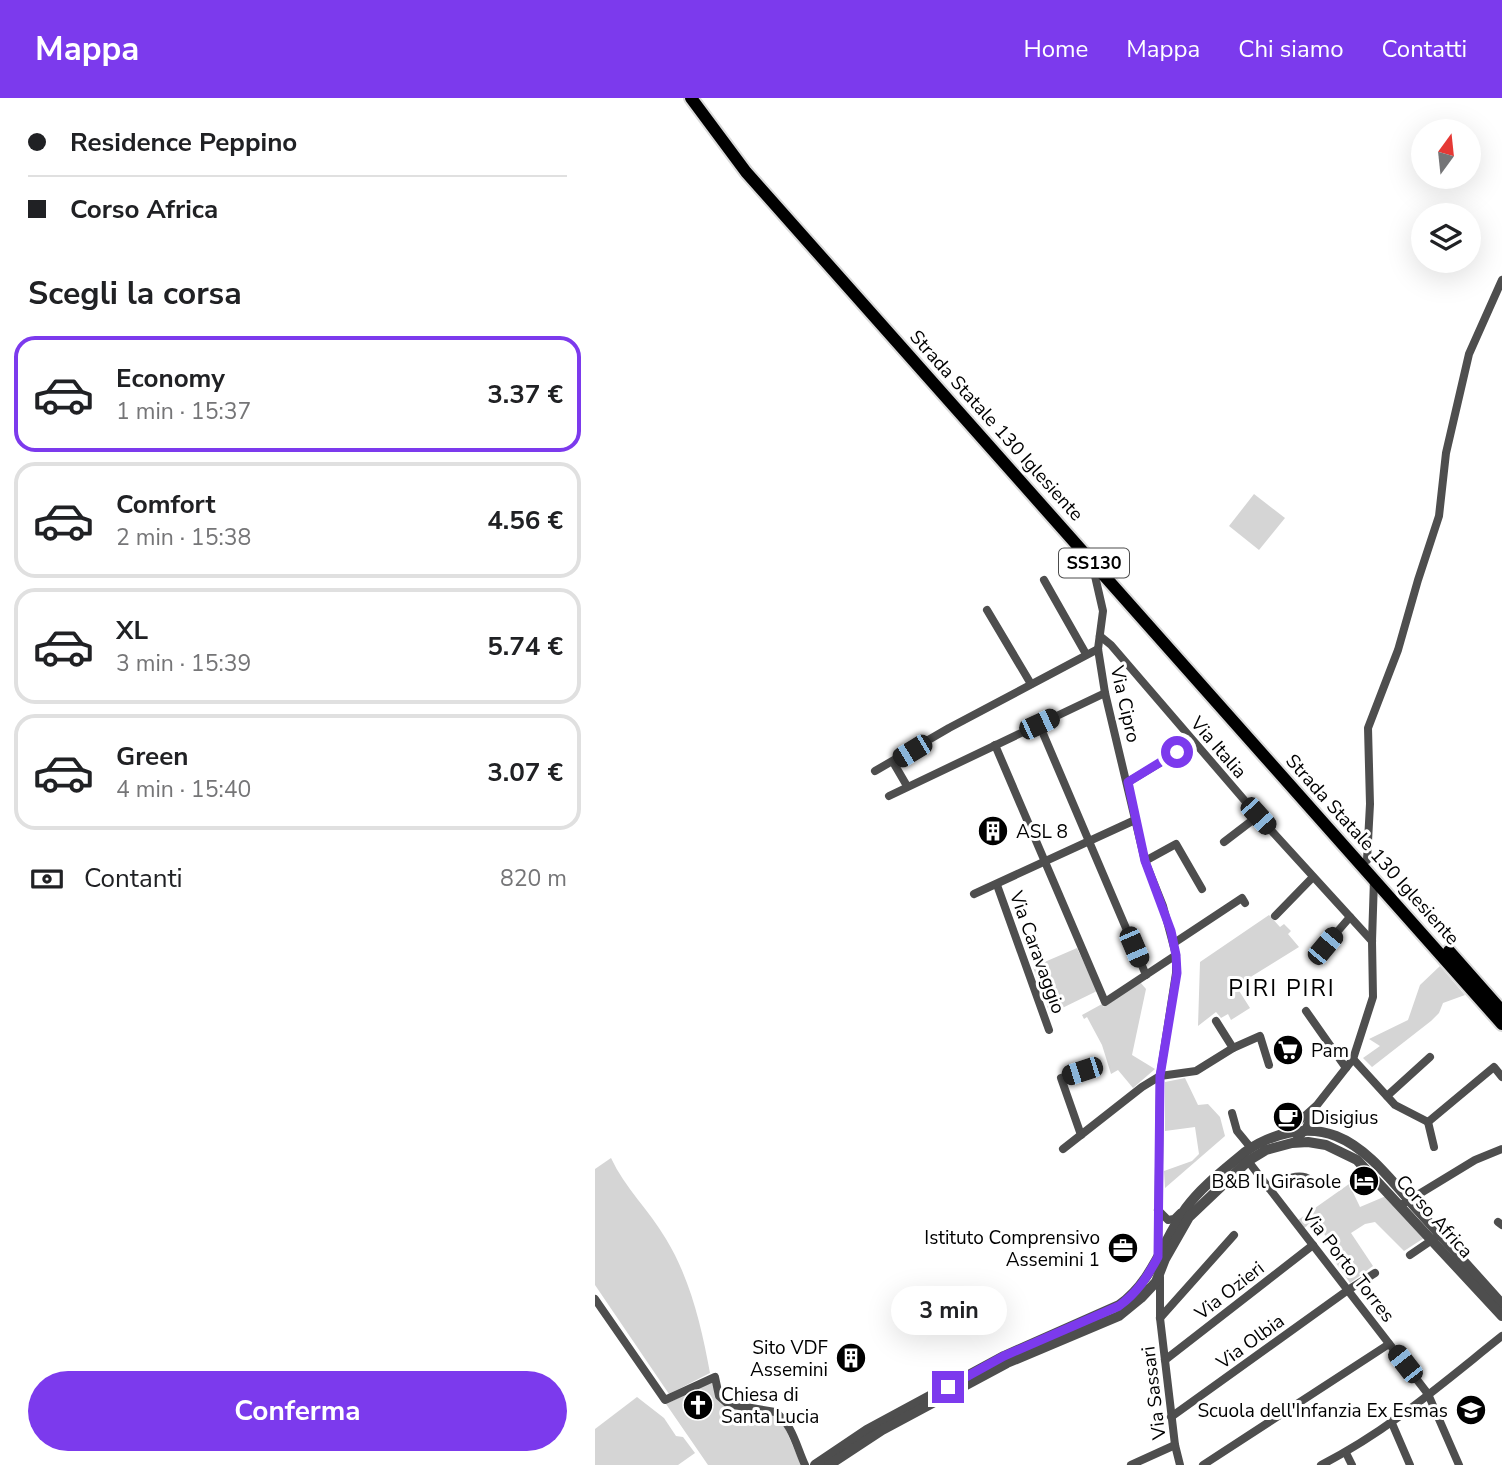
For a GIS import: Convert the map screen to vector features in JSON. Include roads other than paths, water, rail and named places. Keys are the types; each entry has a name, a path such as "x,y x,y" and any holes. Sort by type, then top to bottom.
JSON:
{"main road":[{"name":"Strada Statale 130 Iglesiente","path":"691,98 746,172 1502,1024"},
{"name":"Strada Statale 130 Iglesiente","path":"699,98 748,165 1502,1011"}],"street":[{"path":"1367,860 1370,803 1368,728 1398,650 1417,580 1439,516 1446,453 1469,354 1502,280"},
{"name":"Via Cipro","path":"1095,576 1104,619 1098,649 1105,694 1145,861 1176,955 1177,973 1160,1076 1159,1260"},
{"path":"1044,580 1086,654"},
{"path":"986,610 1031,684"},
{"name":"Via Italia","path":"1100,636 1111,645 1193,743 1372,941"},
{"path":"876,771 1098,649"},
{"path":"888,796 1105,694"},
{"path":"1039,724 1146,975"},
{"path":"1128,782 1193,743"},
{"path":"995,745 1105,1002 1176,955"},
{"path":"893,762 907,786"},
{"path":"1224,842 1258,816"},
{"path":"974,894 1135,820"},
{"path":"1145,861 1177,844 1202,889"},
{"path":"1275,916 1313,877"},
{"path":"1287,1132 1317,1105 1353,1059 1373,997 1374,879"},
{"name":"Via Caravaggio","path":"997,885 1049,1030"},
{"path":"1174,943 1242,898 1245,903"},
{"path":"1325,946 1350,917"},
{"path":"1306,1011 1346,1068"},
{"path":"1216,1021 1233,1048"},
{"path":"1063,1149 1160,1076 1196,1071 1233,1048 1260,1036 1269,1065"},
{"path":"1387,1096 1430,1057"},
{"path":"1353,1059 1395,1105 1428,1122 1434,1147"},
{"path":"1428,1122 1494,1067 1502,1077"},
{"path":"1081,1135 1061,1078 1082,1071"},
{"path":"1304,1132 1317,1105"},
{"path":"1232,1113 1237,1131 1251,1148"},
{"path":"1310,1119 1314,1129 1319,1132"},
{"name":"Corso Africa","path":"829,1465 882,1430 1007,1363 1119,1316 1141,1298 1152,1282 1166,1238 1187,1206 1213,1179 1251,1148 1287,1132 1319,1132 1337,1137 1376,1164 1405,1203 1502,1304"},
{"name":"Corso Africa","path":"1294,1142 1304,1132"},
{"name":"Corso Africa","path":"815,1465 866,1430 1004,1356 1119,1306 1152,1282 1159,1260 1189,1217 1248,1161 1266,1150 1294,1142 1322,1144 1341,1150 1357,1160 1405,1203"},
{"path":"1405,1203 1475,1160 1502,1149"},
{"name":"Via Porto Torres","path":"1248,1161 1428,1394 1455,1464"},
{"path":"1269,1188 1300,1175 1311,1180"},
{"path":"1158,1210 1168,1220 1174,1219 1187,1206"},
{"name":"Via Cipro","path":"1158,1210 1166,1238"},
{"path":"1160,1318 1234,1235"},
{"path":"1410,1255 1436,1237"},
{"name":"Corso Africa","path":"1436,1237 1502,1316"},
{"name":"Via Ozieri","path":"1165,1360 1313,1245"},
{"name":"Via Olbia","path":"1171,1417 1375,1273"},
{"name":"Via Sassari","path":"1152,1282 1160,1318"},
{"name":"Via Sassari","path":"1152,1282 1160,1318 1171,1417 1180,1465"},
{"path":"595,1298 665,1400 715,1377 719,1396 728,1404 775,1412 782,1416 805,1465"},
{"path":"1141,1298 1154,1299 1157,1306"},
{"path":"1325,1464 1346,1453 1391,1421 1502,1336"},
{"path":"1203,1465 1389,1344"},
{"path":"1391,1421 1409,1465"},
{"path":"1131,1465 1175,1445"},
{"path":"1346,1453 1352,1465"}],"place":[{"name":"ASL 8","path":"993,831"},
{"name":"Pam","path":"1288,1050"},
{"name":"Disigius","path":"1288,1117"},
{"name":"B&B Il Girasole","path":"1364,1181"},
{"name":"Istituto Comprensivo Assemini 1","path":"1123,1248"},
{"name":"Sito VDF Assemini","path":"851,1358"},
{"name":"Chiesa di Santa Lucia","path":"698,1405"},
{"name":"Scuola dell'Infanzia Ex Esmas","path":"1471,1410"}],"district":[{"name":"PIRI PIRI","path":"1282,988"}]}
